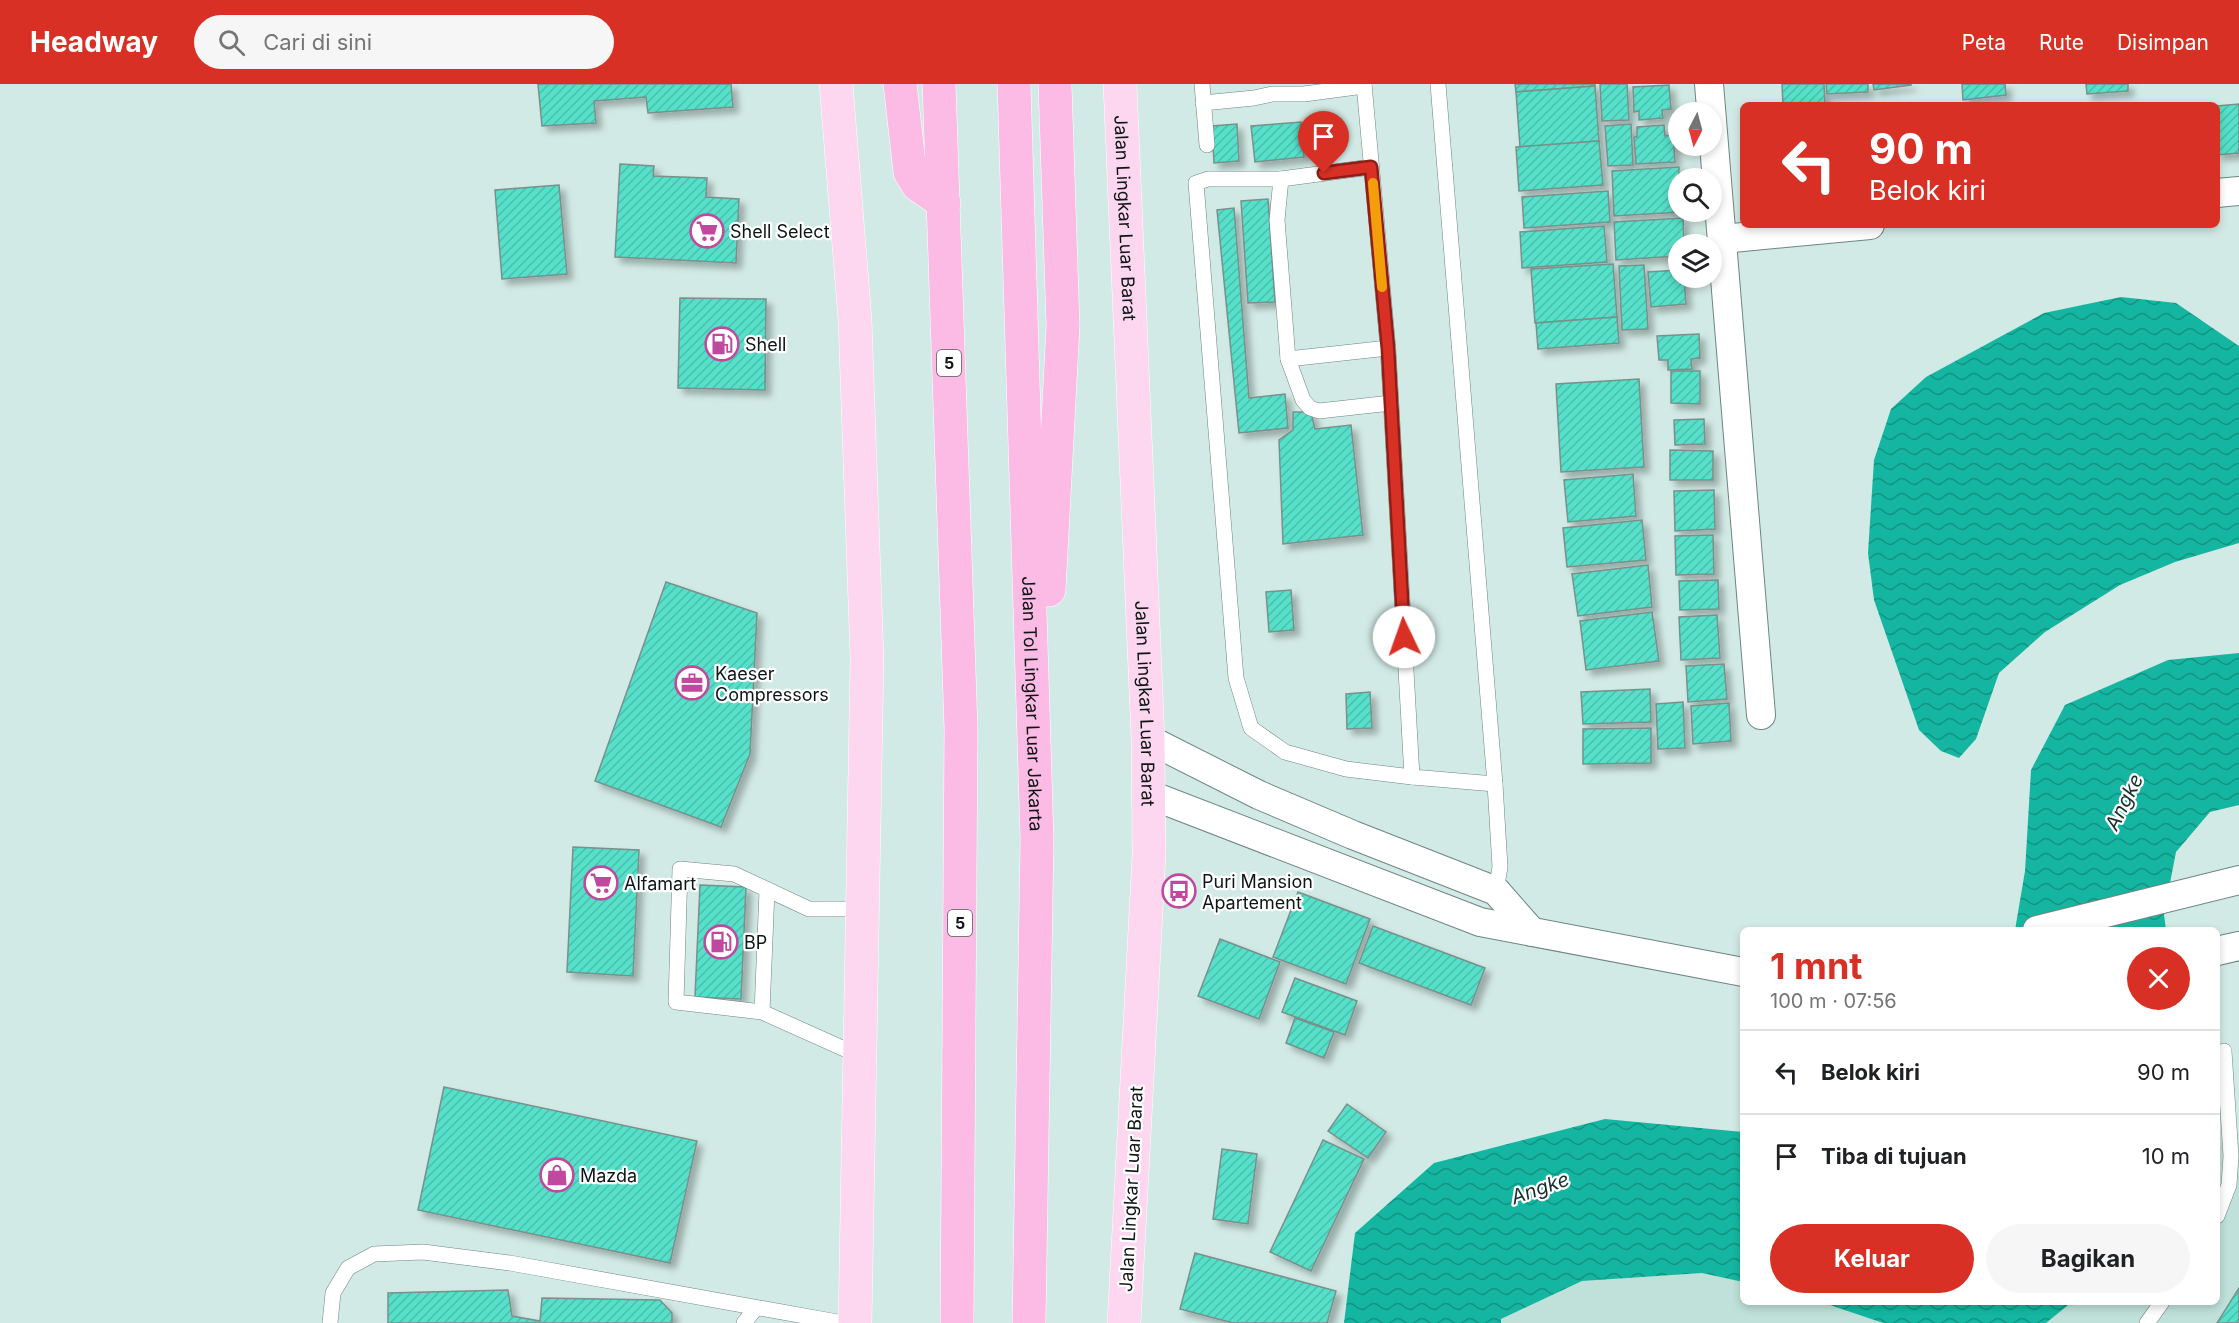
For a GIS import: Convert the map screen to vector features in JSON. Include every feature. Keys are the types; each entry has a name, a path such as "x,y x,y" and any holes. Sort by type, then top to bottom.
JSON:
{"highway":[{"path":"900,84 910,172 918,184 944,203"},
{"name":"5","path":"939,84 961,729 957,1323"},
{"name":"Jalan Tol Lingkar Luar Jakarta","path":"1014,84 1037,840 1029,1323"},
{"path":"1037,840 1063,326 1055,84"}],"main road":[{"path":"836,84 855,320 867,647 855,1323"},
{"name":"Jalan Lingkar Luar Barat","path":"1120,84 1148,739 1148,900 1124,1323"}],"street":[{"path":"1709,84 1722,234"},
{"path":"2220,193 2239,191"},
{"path":"1761,715 1722,239 1838,228"},
{"path":"1148,739 1259,795 1496,891 1532,932"},
{"path":"1148,794 1480,922 1740,971"},
{"path":"2049,927 2239,880"},
{"path":"1480,922 1496,891"},
{"path":"2220,950 2239,946"}],"lane":[{"path":"1202,84 1207,145"},
{"path":"1438,84 1495,784 1500,867 1496,891"},
{"path":"1203,103 1254,98 1271,89 1304,94 1364,85 1388,348 1412,777"},
{"path":"1371,167 1281,179 1208,179 1196,183 1236,678 1251,728 1285,752 1346,769 1495,784"},
{"path":"1281,179 1277,220 1288,359 1303,400 1310,408 1319,411 1391,403"},
{"path":"1288,359 1388,348"},
{"path":"860,1056 762,1012 676,1002 680,869 734,874 809,909 862,909"},
{"path":"762,1012 767,890"},
{"path":"2220,1208 2229,1185 2231,1156 2224,1051"},
{"path":"330,1323 333,1293 348,1268 374,1254 423,1252 510,1263 843,1323"},
{"path":"2147,1323 2160,1305"},
{"path":"744,1323 756,1308"}],"shaded area":[{"path":"2220,1137 2239,1142 2239,1323 2046,1323 2068,1305 2220,1305"},
{"path":"1702,1272 1740,1281 1740,1305 1830,1305 1883,1323 1501,1323 1501,1319 1582,1281"}],"water":[{"path":"2121,297 2176,303 2239,346 2239,543 2175,562 2120,585 2045,632 1999,673 1976,739 1959,758 1941,751 1919,730 1874,600 1868,553 1874,460 1891,409 1926,377 2044,313"},
{"name":"Angke","path":"2239,653 2239,805 2210,812 2176,852 2164,914 2166,927 2016,927 2025,871 2031,770 2065,705 2168,660"},
{"name":"Angke","path":"1605,1119 1740,1132 1740,1281 1702,1273 1582,1281 1501,1319 1501,1323 1344,1323 1355,1233 1434,1163"},
{"path":"1830,1305 2068,1305 2046,1323 1883,1323"}],"building":[{"path":"538,84 731,84 733,107 648,113 646,97 594,101 596,123 542,126"},
{"path":"1515,84 1595,84 1595,86 1516,92"},
{"path":"1600,84 1627,84 1629,120 1602,121"},
{"path":"1782,84 1824,84 1825,102 1783,102"},
{"path":"1826,84 1868,84 1868,92 1827,94"},
{"path":"1873,84 1911,84 1911,85 1874,90"},
{"path":"1962,84 2005,84 2006,95 1963,100"},
{"path":"2086,84 2128,84 2128,91 2087,94"},
{"path":"1669,85 1670,102 1668,102 1668,109 1662,110 1663,118 1639,120 1639,111 1634,112 1633,87"},
{"path":"1595,86 1599,141 1520,147 1516,92"},
{"path":"2239,104 2239,153 2220,155 2220,106"},
{"path":"1301,122 1304,157 1255,162 1251,126"},
{"path":"1237,124 1239,161 1214,163 1212,126"},
{"path":"1631,124 1633,165 1608,166 1605,126"},
{"path":"1664,125 1665,136 1668,136 1668,156 1675,156 1675,162 1636,164 1634,137 1637,137 1637,127"},
{"path":"1599,141 1603,185 1519,191 1516,147"},
{"path":"620,164 654,166 653,176 707,178 706,197 739,199 736,263 615,257"},
{"path":"1679,167 1668,168 1668,213 1614,216 1612,171"},
{"path":"559,185 567,274 502,279 495,190"},
{"path":"1608,191 1610,222 1524,228 1522,197"},
{"path":"1268,199 1275,302 1248,303 1241,201"},
{"path":"1234,208 1249,398 1285,394 1288,428 1239,433 1217,210"},
{"path":"1668,219 1668,222 1683,222 1684,234 1668,234 1668,257 1616,260 1614,222"},
{"path":"1604,226 1607,262 1522,268 1520,232"},
{"path":"1613,264 1617,317 1535,323 1531,269"},
{"path":"1644,265 1648,329 1622,330 1619,266"},
{"path":"1668,271 1668,288 1685,288 1686,304 1651,307 1648,272"},
{"name":"Shell","path":"680,298 766,299 765,390 678,388"},
{"path":"1617,317 1619,343 1538,349 1536,323"},
{"path":"1699,334 1700,358 1691,359 1692,369 1668,370 1668,360 1659,360 1657,336"},
{"path":"1671,371 1700,371 1700,404 1671,403"},
{"path":"1639,379 1644,467 1561,472 1556,384"},
{"path":"1293,412 1311,412 1315,429 1351,425 1363,535 1283,544 1279,440 1293,430"},
{"path":"1704,419 1705,444 1675,445 1674,420"},
{"path":"1670,450 1713,451 1713,480 1670,480"},
{"path":"1633,474 1636,516 1568,522 1564,480"},
{"path":"1714,490 1715,529 1675,531 1674,491"},
{"path":"1642,520 1646,560 1567,567 1563,528"},
{"path":"1713,535 1714,574 1676,575 1675,536"},
{"path":"1648,565 1652,607 1578,616 1572,574"},
{"path":"1718,580 1719,609 1680,610 1679,581"},
{"name":"Kaeser Compressors","path":"666,582 757,613 750,754 721,827 595,781"},
{"path":"1291,590 1294,630 1269,632 1266,592"},
{"path":"1652,612 1659,661 1586,670 1580,621"},
{"path":"1717,615 1720,658 1681,660 1679,617"},
{"path":"1724,664 1727,699 1688,702 1686,666"},
{"path":"1650,689 1651,722 1583,724 1581,692"},
{"path":"1370,692 1372,728 1347,729 1346,694"},
{"path":"1683,702 1685,748 1658,749 1656,704"},
{"path":"1729,703 1731,741 1693,744 1691,706"},
{"path":"1651,728 1651,763 1583,764 1583,729"},
{"path":"573,847 639,850 633,976 567,972"},
{"name":"BP","path":"700,885 746,887 741,999 695,997"},
{"path":"1298,892 1370,919 1346,984 1273,957"},
{"path":"1373,926 1485,968 1471,1005 1359,963"},
{"path":"1220,939 1280,962 1259,1019 1198,996"},
{"path":"1295,978 1357,1001 1345,1035 1282,1012"},
{"path":"1295,1018 1334,1032 1324,1058 1286,1043"},
{"name":"Mazda","path":"444,1087 697,1141 670,1263 418,1210"},
{"path":"1347,1104 1386,1132 1368,1158 1328,1131"},
{"path":"1323,1140 1364,1159 1311,1271 1270,1252"},
{"path":"1222,1149 1257,1154 1248,1224 1213,1219"},
{"path":"1195,1253 1336,1291 1327,1323 1233,1323 1180,1309"},
{"path":"2239,1288 2239,1323 2217,1323"},
{"path":"508,1290 512,1316 540,1321 542,1298 660,1300 672,1313 672,1323 388,1323 388,1293"}],"slow traffic":[{"path":"1373,183 1382,287"}],"place":[{"name":"Shell Select","path":"707,231"},
{"name":"Shell","path":"722,344"},
{"name":"Kaeser Compressors","path":"692,683"},
{"name":"Alfamart","path":"601,883"},
{"name":"Puri Mansion Apartement","path":"1179,891"},
{"name":"BP","path":"721,942"},
{"name":"Mazda","path":"557,1175"}],"route":[{"path":"1324,173 1371,167 1388,348 1404,637"}]}
